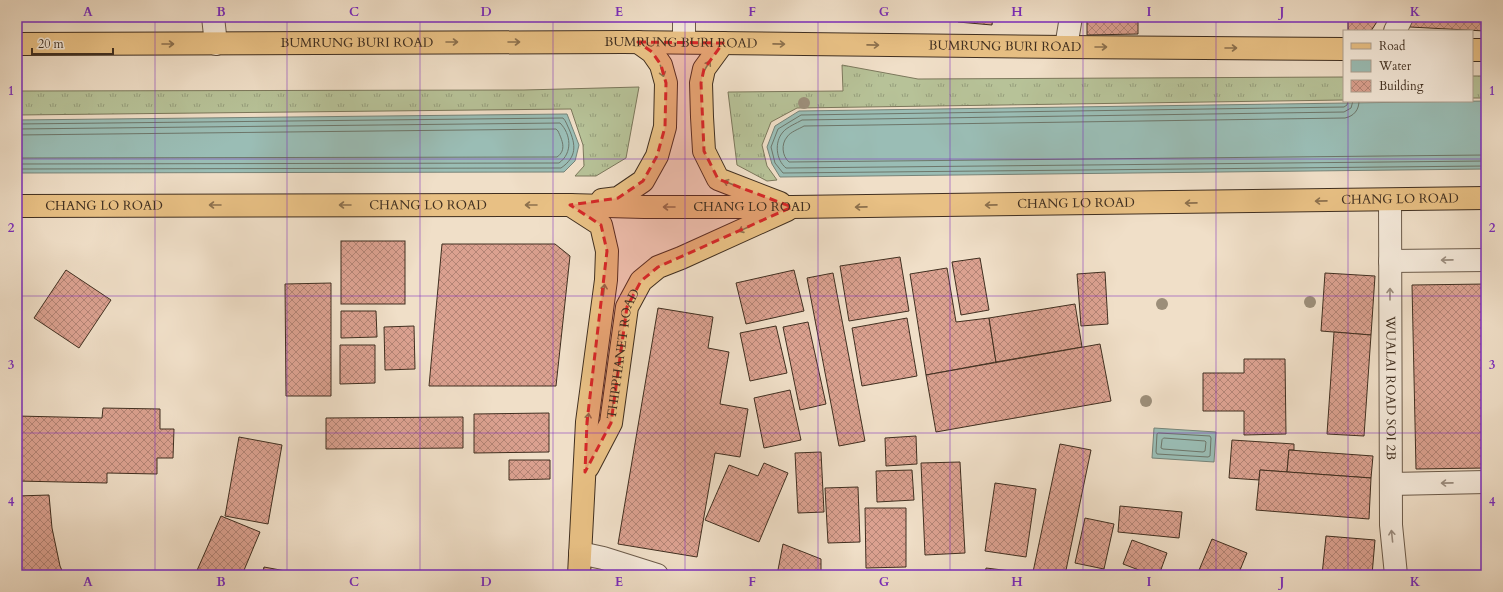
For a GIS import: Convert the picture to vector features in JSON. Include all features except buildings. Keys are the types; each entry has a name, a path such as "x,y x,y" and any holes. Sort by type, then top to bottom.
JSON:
{"main road":[{"path":"570,205 618,198 643,181 657,156 665,127 666,83 661,65 652,52 638,42"},
{"name":"BUMRUNG BURI ROAD","path":"17,44 684,42 1343,49"},
{"path":"723,43 704,69 701,83 704,151 718,179 792,207"},
{"path":"1473,50 1486,50"},
{"name":"CHANG LO ROAD","path":"17,206 570,205 792,207 1486,198"},
{"name":"THIPPHANET ROAD","path":"570,205 601,225 607,251 606,280 587,422 579,575"},
{"name":"THIPPHANET ROAD","path":"585,472 611,423 627,307 641,281 658,267 792,207"}],"street":[{"path":"213,17 216,44"},
{"path":"684,17 684,42"},
{"path":"1066,47 1071,17"},
{"path":"1396,30 1402,17"},
{"name":"WUALAI ROAD SOI 2B","path":"1390,200 1391,525 1396,575"},
{"path":"1390,261 1486,260"},
{"path":"1391,484 1486,482"},
{"path":"580,553 603,558 657,575"}],"highlighted area":[{"path":"638,42 723,43 704,69 701,83 704,151 718,179 792,207 658,267 641,281 627,307 611,423 585,472 587,422 607,251 601,225 570,205 618,198 643,181 657,156 665,127 666,83 661,65 652,52"}],"green space":[{"path":"842,65 918,79 1343,77 1343,100 797,108 771,122 762,145 767,166 777,180 767,181 737,165 728,92 843,91"},
{"path":"1473,76 1486,76 1486,98 1473,98"},
{"path":"639,87 626,158 596,176 575,176 584,166 583,145 571,109 17,115 17,91 524,90"}],"water":[{"path":"1486,101 1486,169 780,177 772,164 767,147 775,126 799,111"},
{"path":"567,114 579,145 575,161 564,172 17,173 17,120"},
{"path":"1154,428 1216,432 1214,462 1152,458"}]}
